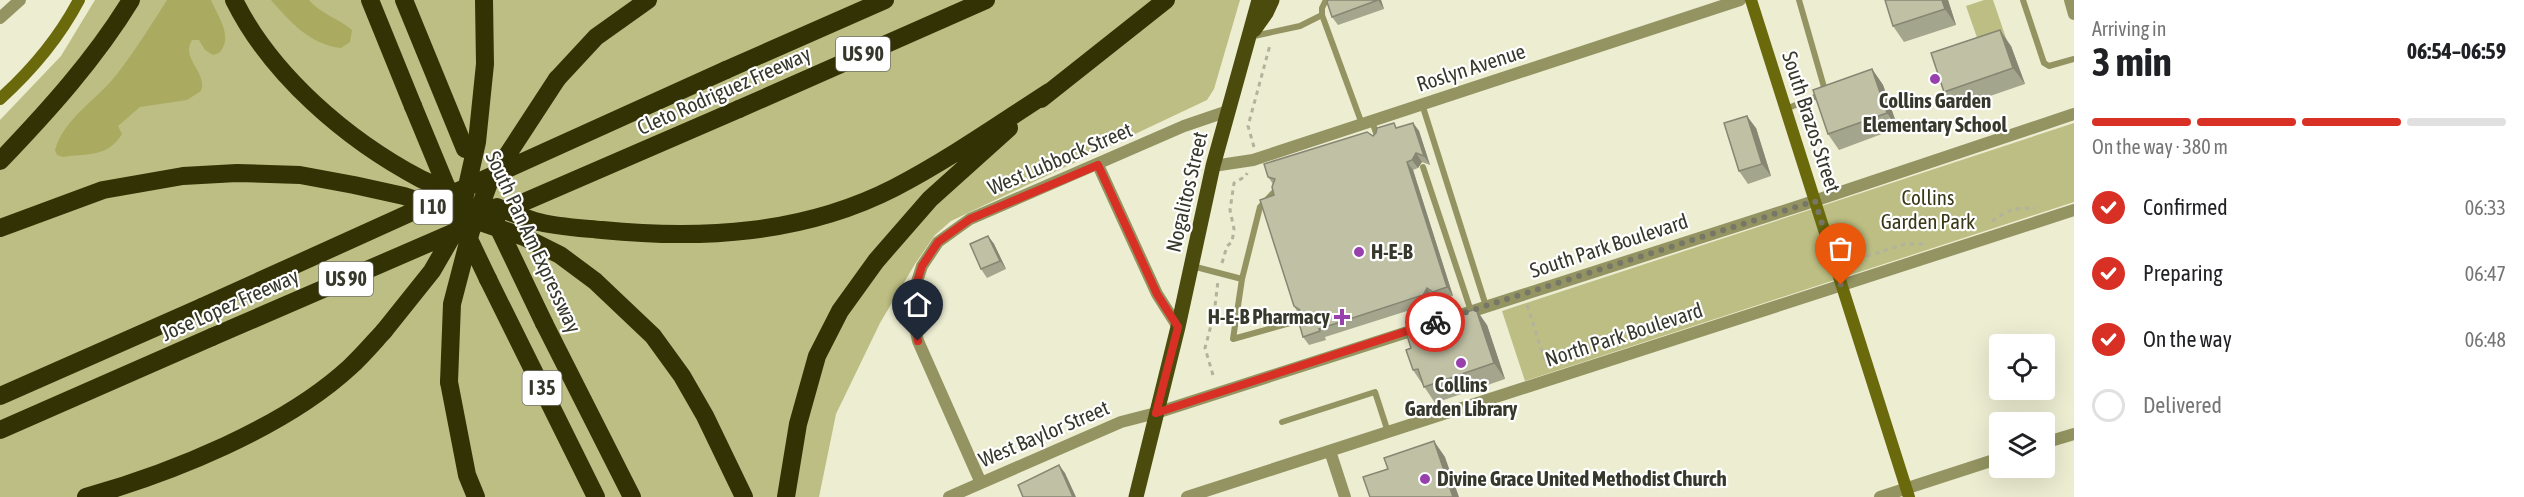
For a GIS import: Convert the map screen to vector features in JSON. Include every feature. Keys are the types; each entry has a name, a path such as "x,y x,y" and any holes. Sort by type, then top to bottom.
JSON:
{"highway":[{"path":"0,161 58,98 103,43 131,0"},
{"path":"234,0 245,23 299,90 346,131 422,180 537,221 603,230 690,236 739,232 830,214 893,188 1049,92"},
{"name":"I 35","path":"370,0 458,215 596,497"},
{"name":"South Pan Am Expressway","path":"404,0 488,207 632,497"},
{"path":"86,497 205,456 259,428 307,400 341,374 384,331 432,271 458,226 477,142 485,64 484,0"},
{"path":"476,497 467,475 449,382 452,304 471,231 489,183 557,79 596,37 648,0"},
{"name":"Cleto Rodriguez Freeway","path":"464,188 885,0"},
{"name":"Cleto Rodriguez Freeway","path":"479,222 986,0"},
{"path":"786,497 798,424 817,356 840,311 876,261 930,199 1049,92 1166,0"},
{"name":"I 10","path":"0,228 103,190 183,176 237,172 300,175 404,196 524,237 560,255 595,281 653,336 682,376 705,416 744,497"},
{"name":"Jose Lopez Freeway","path":"0,396 464,188"},
{"name":"Jose Lopez Freeway","path":"0,430 479,222"}],"main road":[{"name":"Nogalitos Street","path":"1136,497 1178,327 1213,166 1259,0"},
{"name":"Nogalitos Street","path":"1248,37 1266,13 1272,0"}],"street":[{"path":"0,18 20,0"},
{"path":"0,99 36,62 59,33 79,0"},
{"name":"Roslyn Avenue","path":"1213,166 1253,160 1740,0"},
{"name":"South Brazos Street","path":"1751,0 1907,493"},
{"path":"2070,0 2074,14"},
{"name":"West Lubbock Street","path":"981,483 918,341 911,310 922,266 938,242 970,219 1184,126 1228,111"},
{"name":"South Park Boulevard","path":"1156,413 1815,201 2074,114"},
{"path":"1098,165 1157,294 1178,327"},
{"name":"North Park Boulevard","path":"1187,497 2074,210"},
{"name":"West Baylor Street","path":"949,497 1121,422 1156,413"},
{"path":"2055,440 2074,434"},
{"path":"1330,451 1345,497"},
{"path":"1880,497 1907,493 1989,462"}],"lane":[{"path":"1326,0 1322,8 1322,15 1367,122 1378,139"},
{"path":"1785,109 1815,97 1824,87 1799,0"},
{"path":"2024,0 2044,63 2049,66 2074,59"},
{"path":"1248,37 1300,26 1322,15"},
{"path":"1422,104 1486,306"},
{"path":"1423,167 1471,311"},
{"path":"1276,190 1260,207 1242,279 1233,339 1301,320"},
{"path":"1192,266 1242,279"},
{"path":"1434,302 1441,320"},
{"path":"1282,422 1375,392 1388,433"}],"path":[{"path":"1254,148 1248,126 1270,45"},
{"path":"1223,259 1227,246 1232,242 1234,229 1230,210 1234,183 1246,175"},
{"path":"1991,222 2009,209 2034,208 2044,205"},
{"path":"1858,259 1905,244 1925,244"},
{"path":"1213,375 1205,348 1214,314 1217,286"},
{"path":"1527,305 1549,372"}],"green space":[{"path":"95,0 1240,0 1214,89 1207,100 951,221 935,235 880,323 836,414 819,497 0,497 0,120 61,56"},
{"path":"1984,0 1993,0 2007,41 1981,49 1966,6"},
{"name":"Collins Garden Park","path":"2074,123 2074,202 1525,381 1502,311"}],"shaded area":[{"path":"167,0 211,0 223,27 225,40 219,53 213,55 205,50 199,40 192,40 189,47 191,59 201,78 201,91 187,100 140,107 118,126 122,134 116,142 103,151 63,157 57,155 55,150 66,128 117,74"},
{"path":"271,0 309,0 352,30 350,42 341,48 320,42 302,31"}],"building":[{"path":"1328,0 1378,0 1332,17"},
{"path":"1885,0 1942,0 1945,9 1893,26"},
{"path":"2000,30 2013,68 1944,92 1931,53"},
{"path":"1872,69 1887,113 1828,134 1813,90"},
{"path":"1747,116 1762,164 1739,171 1724,123"},
{"name":"H-E-B","path":"1394,123 1396,128 1413,123 1424,156 1416,153 1412,160 1407,162 1447,287 1433,292 1427,288 1423,295 1319,329 1320,331 1303,337 1297,316 1300,310 1294,306 1260,200 1274,195 1272,187 1275,179 1268,177 1264,164 1367,132 1373,136 1377,128"},
{"path":"988,236 1000,261 981,269 970,244"},
{"name":"Collins Garden Library","path":"1476,309 1494,363 1424,387 1418,369 1413,370 1406,350 1411,348 1406,332"},
{"path":"1434,441 1453,497 1370,497 1363,477 1388,469 1384,458"},
{"path":"1059,465 1073,497 1023,497 1018,485"}],"way so far":[{"path":"1435,322 1815,201 1841,285"}],"place":[{"name":"Collins Garden Elementary School","path":"1935,79"},
{"name":"H-E-B","path":"1359,252"},
{"name":"H-E-B Pharmacy","path":"1342,317"},
{"name":"Collins Garden Library","path":"1461,363"},
{"name":"Divine Grace United Methodist Church","path":"1425,479"}],"route":[{"path":"918,341 911,310 914,291 922,266 938,242 970,219 1098,165 1157,294 1178,327 1156,413 1435,322"}]}
